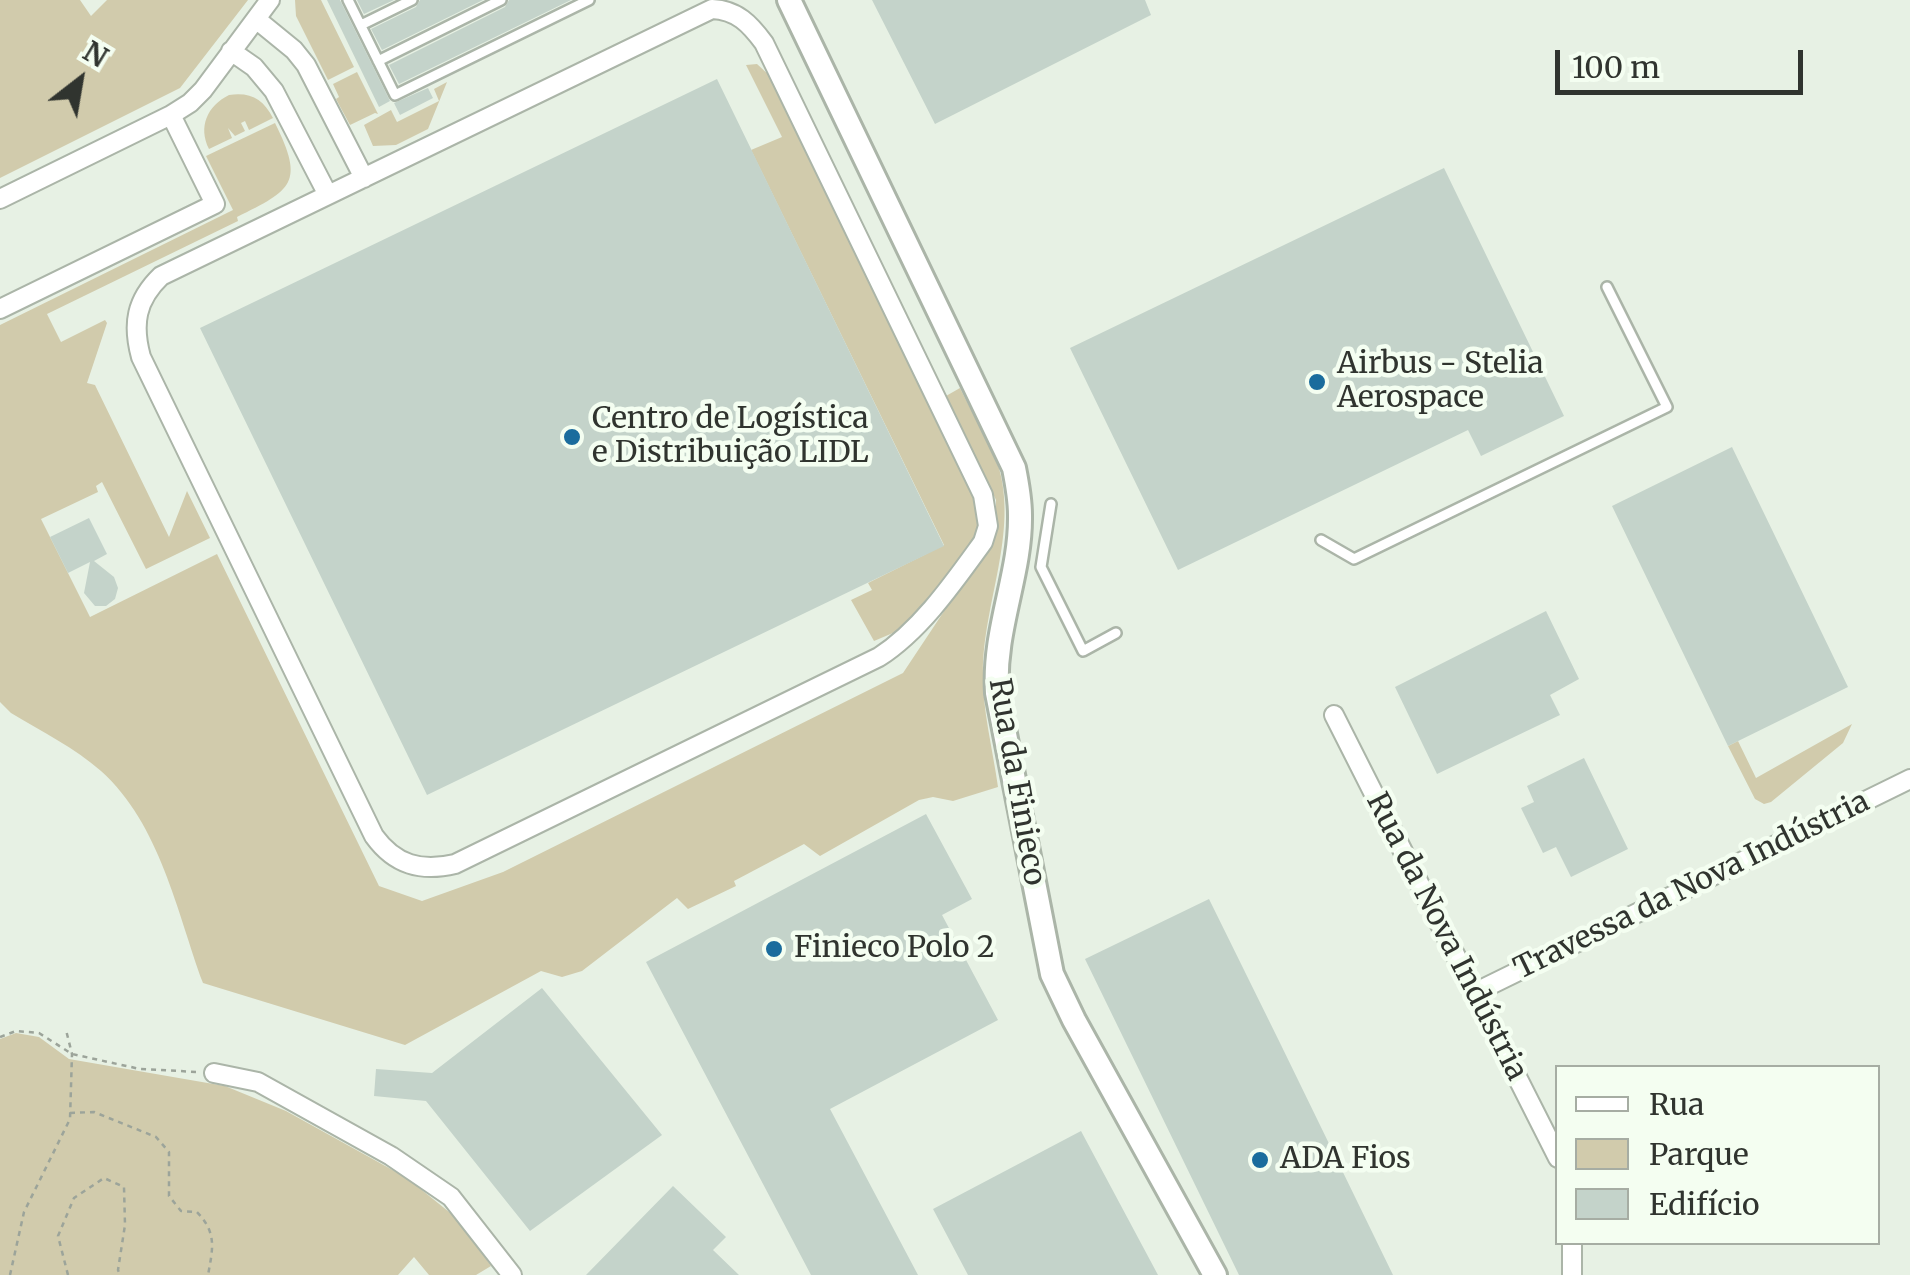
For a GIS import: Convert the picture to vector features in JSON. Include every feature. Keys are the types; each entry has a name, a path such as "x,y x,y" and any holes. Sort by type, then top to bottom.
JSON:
{"street":[{"path":"0,198 190,103 270,0"},
{"name":"Rua da Finieco","path":"790,0 1014,468 1020,517 995,664 997,693 1052,974 1216,1275"},
{"path":"732,6 764,43 983,495 988,526 983,542 915,627 879,658 455,864 434,869 398,861 374,836 141,357 134,334 141,301 161,276 695,16 732,6"},
{"path":"256,19 306,65 364,178"},
{"path":"231,52 254,67 274,90 328,196"},
{"path":"0,310 215,204 171,115"},
{"name":"Rua da Nova Indústria","path":"1334,715 1555,1152"},
{"name":"Travessa da Nova Indústria","path":"1474,993 1910,779"},
{"path":"214,1073 258,1082 391,1156 452,1196 512,1275"},
{"path":"1572,1245 1572,1275"}],"lane":[{"path":"348,0 395,95 589,0"},
{"path":"360,25 412,0"},
{"path":"378,61 501,0"},
{"path":"1321,540 1354,558 1667,407 1607,287"},
{"path":"1051,504 1042,568 1082,650 1116,634"}],"path":[{"path":"10,1275 24,1212 70,1120 72,1054 66,1030"},
{"path":"0,1037 16,1031 39,1034 72,1054 140,1069 214,1073"},
{"path":"70,1114 94,1112 156,1137 169,1152 168,1196 181,1211 196,1212 208,1224 215,1242 208,1275"},
{"path":"68,1275 58,1236 74,1198 104,1178 124,1187 120,1275"}],"green space":[{"path":"0,0 80,0 91,16 107,0 248,0 180,88 0,178"},
{"path":"295,0 321,0 354,67 328,80 296,16"},
{"path":"757,64 770,76 977,498 977,537 964,556 900,630 874,641 851,600 872,590 868,583 944,545 751,150 782,137 746,65"},
{"path":"357,72 378,114 350,125 333,84"},
{"path":"447,82 428,129 396,145 373,146 364,125 391,110 397,122 439,101 434,89"},
{"path":"229,95 256,98 273,118 249,130 245,121 241,123 245,131 235,136 228,128 232,138 209,149 204,133 207,118 215,105"},
{"path":"275,123 291,172 281,191 237,217 238,221 47,314 61,342 105,320 87,383 95,385 169,537 187,491 210,538 146,569 102,482 96,486 98,492 41,519 90,617 217,554 379,886 422,901 503,872 903,673 996,533 996,500 946,396 960,388 994,455 1003,490 1005,516 983,672 998,787 953,801 933,797 919,800 820,856 804,844 734,881 736,886 688,909 677,898 582,971 562,977 541,971 405,1045 203,983 164,870 138,816 121,792 91,763 11,713 0,702 0,325 233,210 206,156"},
{"path":"1852,724 1843,743 1764,804 1755,799 1728,746 1738,741 1756,778"},
{"path":"16,1033 39,1037 69,1059 225,1086 286,1111 407,1178 459,1220 491,1266 476,1275 429,1275 414,1257 398,1275 0,1275 0,1039"}],"building":[{"path":"327,0 340,0 390,101 379,107"},
{"path":"357,0 394,0 364,14"},
{"path":"420,0 483,0 382,50 371,29 416,7"},
{"path":"509,0 571,0 399,84 389,65 505,7"},
{"path":"872,0 1145,0 1151,15 935,124"},
{"name":"Centro de Logística e Distribuição LIDL","path":"717,79 944,546 427,795 200,328"},
{"path":"428,88 433,98 400,115 394,103"},
{"name":"Airbus - Stelia Aerospace","path":"1444,168 1564,416 1481,456 1468,430 1178,570 1070,348"},
{"path":"1732,447 1848,687 1728,746 1612,506"},
{"path":"89,518 107,554 94,561 114,577 118,588 115,599 106,606 95,606 84,593 90,562 68,573 50,537"},
{"path":"1546,611 1579,679 1550,695 1560,715 1437,774 1395,687"},
{"path":"1584,758 1628,849 1571,877 1556,847 1543,853 1521,808 1534,802 1527,786"},
{"path":"926,814 972,899 942,915 998,1020 830,1109 918,1275 811,1275 646,962"},
{"name":"ADA Fios","path":"1209,899 1393,1275 1239,1275 1085,959"},
{"path":"542,988 662,1135 530,1231 426,1101 374,1096 376,1069 432,1073"},
{"path":"1081,1131 1158,1275 968,1275 933,1209"},
{"path":"673,1186 726,1237 713,1250 739,1275 586,1275"}],"place":[{"name":"Airbus - Stelia Aerospace","path":"1317,382"},
{"name":"Centro de Logística e Distribuição LIDL","path":"572,437"},
{"name":"Finieco Polo 2","path":"774,949"},
{"name":"ADA Fios","path":"1260,1160"}]}
